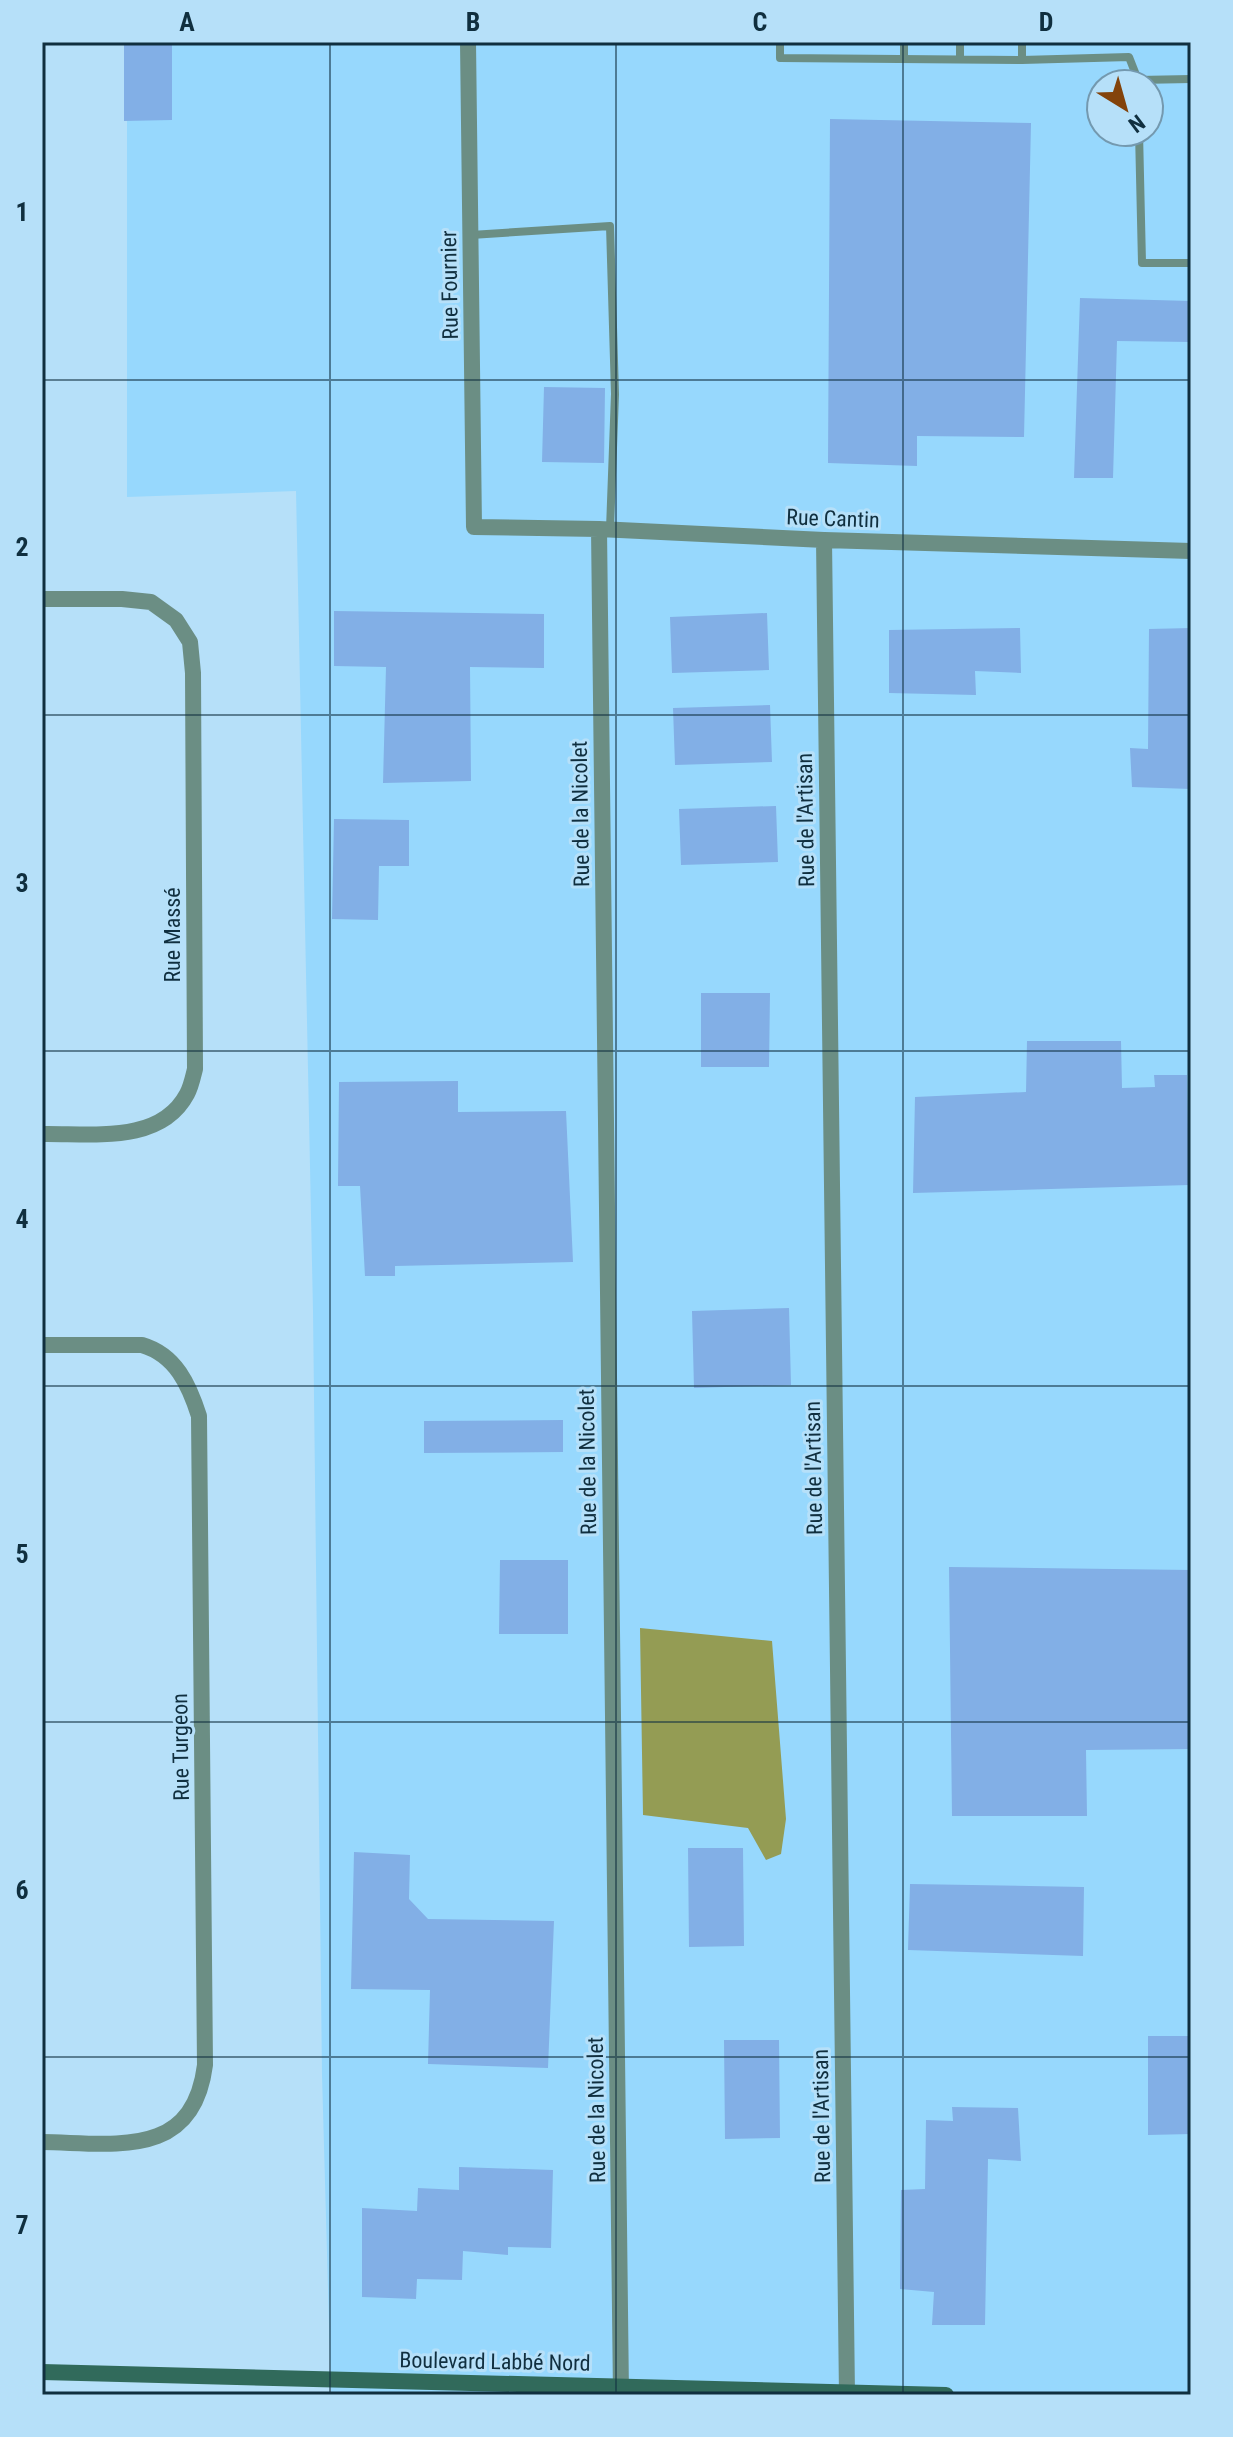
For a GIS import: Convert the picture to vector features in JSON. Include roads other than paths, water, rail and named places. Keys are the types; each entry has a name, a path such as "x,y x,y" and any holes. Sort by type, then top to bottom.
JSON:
{"main road":[{"name":"Boulevard Labbé Nord","path":"42,2372 621,2390 946,2395"}],"street":[{"name":"Rue Fournier","path":"468,42 474,527"},
{"name":"Rue Cantin","path":"474,527 1191,551"},
{"name":"Rue de la Nicolet","path":"604,530 621,2390"},
{"name":"Rue de l'Artisan","path":"824,540 847,2394"},
{"name":"Rue Massé","path":"42,599 151,602 176,620 190,642 193,673 195,1069 188,1093 173,1112 146,1130 42,1134"},
{"name":"Rue Turgeon","path":"42,1345 142,1345 152,1348 168,1358 190,1386 199,1416 205,2049 202,2089 189,2115 159,2138 126,2143 42,2142"}],"lane":[{"path":"780,42 780,58 1022,60 1129,57 1133,68"},
{"path":"904,42 904,59"},
{"path":"960,42 960,59"},
{"path":"1022,42 1022,60"},
{"path":"1165,80 1191,79"},
{"path":"1139,148 1142,263 1191,263"},
{"path":"471,235 610,226 615,394 604,530"}]}
